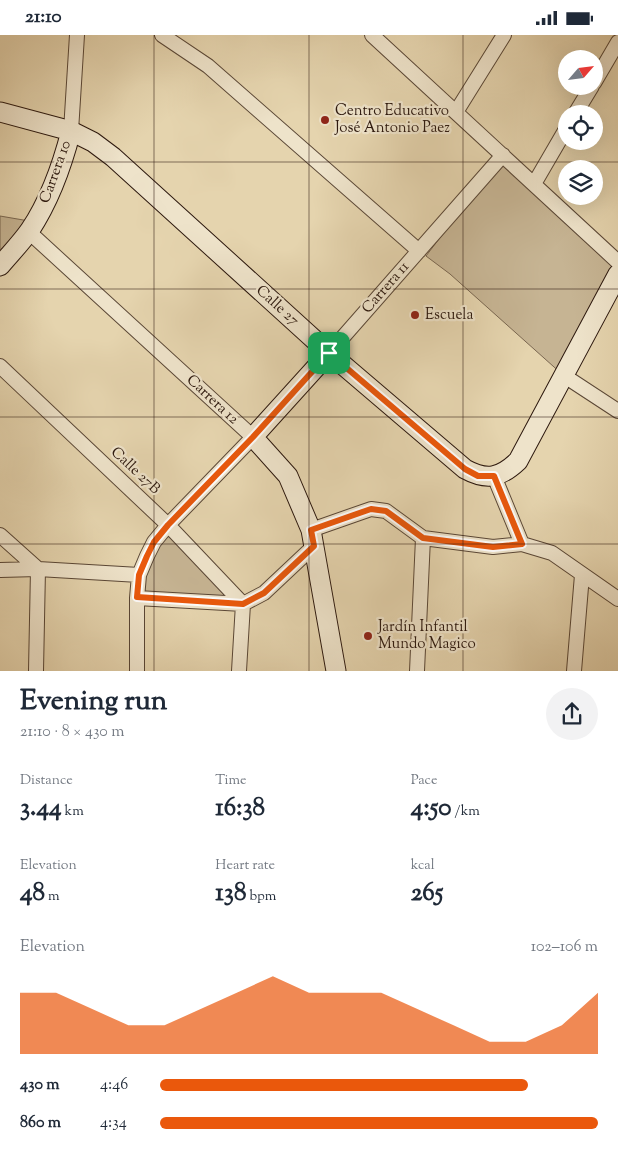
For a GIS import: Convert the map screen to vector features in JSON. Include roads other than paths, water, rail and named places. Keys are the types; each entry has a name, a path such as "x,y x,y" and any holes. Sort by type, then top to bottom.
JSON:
{"street":[{"name":"Carrera 10","path":"0,265 29,232 48,200 64,159 71,131 77,35"},
{"path":"162,35 208,66 419,251"},
{"path":"456,112 504,35"},
{"path":"374,36 618,263"},
{"path":"603,68 618,42"},
{"name":"Calle 27","path":"0,112 71,131 93,142 113,157 329,353 465,469 478,476 494,476"},
{"path":"534,184 558,143"},
{"name":"Carrera 11","path":"137,671 137,597 139,575 154,542 329,353 503,155"},
{"name":"Carrera 12","path":"29,232 253,437 288,477 312,538 336,671"},
{"path":"522,544 494,476 508,470 518,461 618,274"},
{"name":"Calle 27B","path":"0,366 168,525 243,604"},
{"path":"563,375 618,411"},
{"path":"137,597 243,604 264,593 312,538 371,509 386,511 423,538 493,547 522,544 552,553 618,599"},
{"path":"0,535 38,569 36,671"},
{"path":"418,671 423,538"},
{"path":"0,570 38,569 139,575"},
{"path":"574,671 582,575"},
{"path":"239,671 243,604"}],"place":[{"name":"Centro Educativo José Antonio Paez","path":"325,120"},
{"name":"Escuela","path":"415,315"},
{"name":"Jardín Infantil Mundo Magico","path":"368,636"}]}
